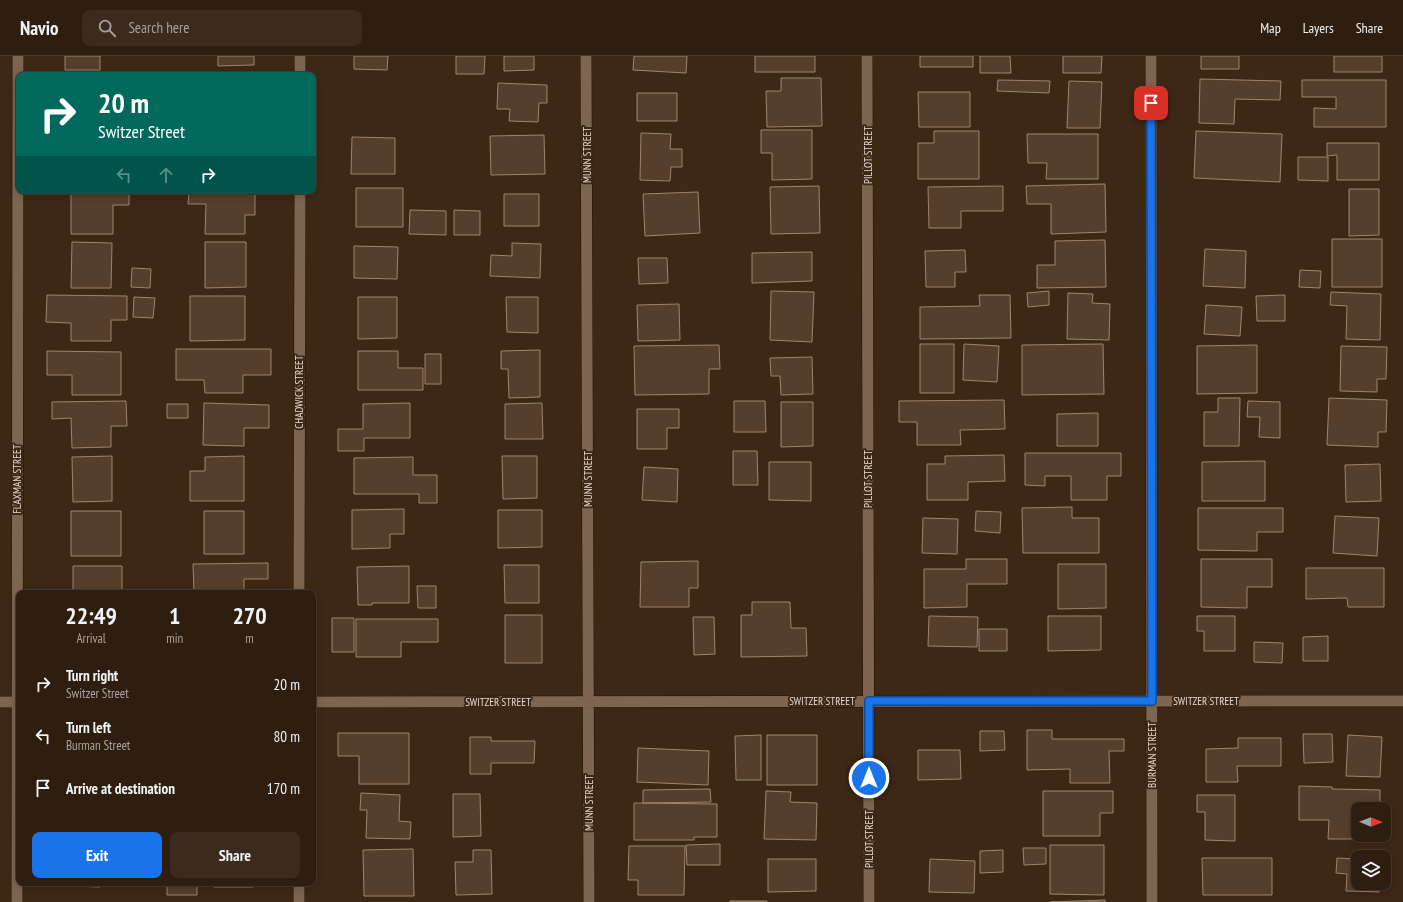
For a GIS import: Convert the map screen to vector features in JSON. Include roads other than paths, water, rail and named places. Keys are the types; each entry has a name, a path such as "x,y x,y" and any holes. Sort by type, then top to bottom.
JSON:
{"street":[{"name":"FLAXMAN STREET","path":"18,56 18,72"},
{"path":"300,56 300,72"},
{"name":"MUNN STREET","path":"586,56 589,902"},
{"name":"PILLOT STREET","path":"868,56 869,902"},
{"name":"BURMAN STREET","path":"1151,56 1152,902"},
{"name":"FLAXMAN STREET","path":"18,194 18,590"},
{"name":"CHADWICK STREET","path":"299,590 300,194"},
{"name":"SWITZER STREET","path":"316,702 1403,701"},
{"path":"0,702 16,702"},
{"name":"FLAXMAN STREET","path":"17,886 17,902"},
{"path":"299,886 299,902"}]}
